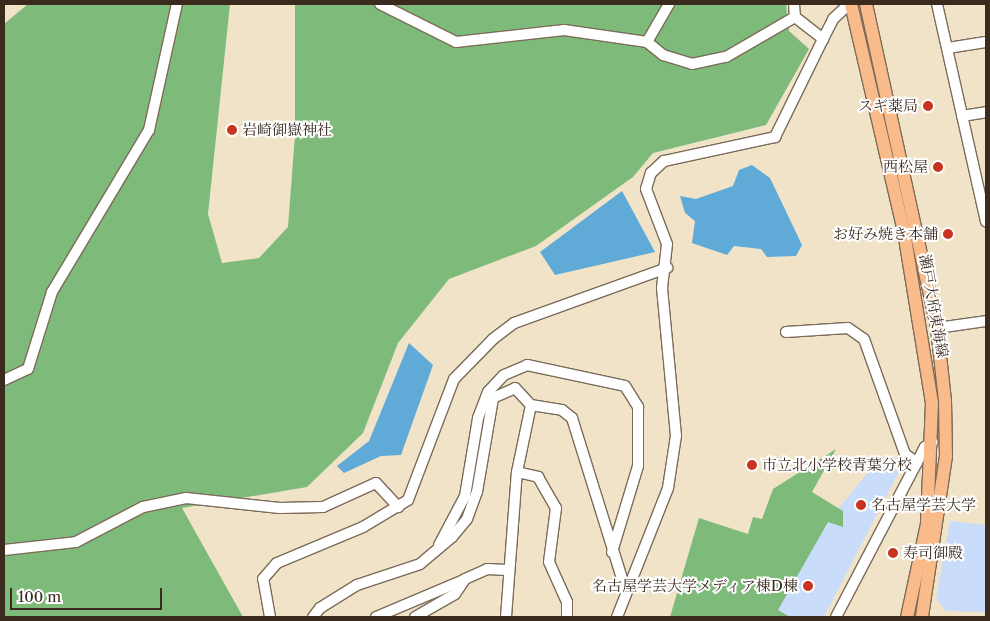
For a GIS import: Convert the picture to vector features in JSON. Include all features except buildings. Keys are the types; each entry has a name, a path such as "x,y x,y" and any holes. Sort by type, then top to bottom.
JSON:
{"main road":[{"name":"瀬戸大府東海線","path":"850,4 924,333 933,442 927,524 907,617"},
{"name":"瀬戸大府東海線","path":"866,4 937,328 946,456 922,617"}],"street":[{"path":"4,380 28,369 52,292 149,130 177,4"},
{"path":"380,4 456,42 564,30 647,42 663,55 692,64 726,57 795,17"},
{"path":"647,42 669,4"},
{"path":"794,4 795,17 823,40"},
{"path":"617,617 668,488 676,436 662,288 668,268 667,244 646,189 651,173 664,161 774,137 833,19 850,4"},
{"path":"937,4 962,116 982,184 986,222"},
{"path":"948,48 986,42"},
{"path":"962,116 986,112"},
{"path":"270,617 263,579 277,563 398,508 408,500 454,379 493,339 514,323 668,268"},
{"path":"937,328 986,321"},
{"path":"786,332 848,328 864,339 904,454 917,463"},
{"path":"313,617 320,608 357,585 420,564 436,551 465,496 478,418 488,392 504,375 526,365 625,386 638,407 638,466 612,552"},
{"path":"420,564 467,518 477,492 493,398 515,388 531,405 562,410 572,418 612,552 626,591"},
{"path":"506,617 507,570 518,472 531,405"},
{"path":"836,617 917,463 933,442"},
{"path":"518,472 538,477 556,508 549,562 567,602 567,617"},
{"path":"4,550 76,542 143,507 186,498 279,508 323,506 376,483 398,508"},
{"path":"376,617 487,569 507,570"},
{"path":"415,617 455,594 465,579"}],"shaded area":[{"name":"名古屋学芸大学","path":"891,457 903,464 824,617 767,617 807,547 878,460"},
{"path":"950,521 986,525 986,612 946,611 936,599"}],"green space":[{"path":"28,4 230,4 208,214 222,263 259,258 288,227 295,135 295,4 786,4 789,31 809,49 766,125 653,153 633,177 536,246 449,279 398,343 363,433 307,487 182,508 243,617 4,617 4,24"},
{"path":"836,449 812,492 843,511 843,527 828,522 778,610 790,617 670,617 699,518 748,534 753,517 762,519 773,489"}],"water":[{"path":"752,165 770,178 802,245 796,256 767,257 761,249 734,246 727,255 692,243 695,221 685,213 680,196 696,199 733,186 739,170"},
{"path":"622,191 655,252 555,275 540,252"},
{"path":"409,343 433,365 401,455 381,456 344,473 337,466 369,441"}],"place":[{"name":"スギ薬局","path":"928,106"},
{"name":"岩崎御嶽神社","path":"232,130"},
{"name":"西松屋","path":"938,167"},
{"name":"お好み焼き本舗","path":"948,234"},
{"name":"市立北小学校青葉分校","path":"752,465"},
{"name":"名古屋学芸大学","path":"861,505"},
{"name":"寿司御殿","path":"893,553"},
{"name":"名古屋学芸大学メディア棟D棟","path":"808,586"}]}
